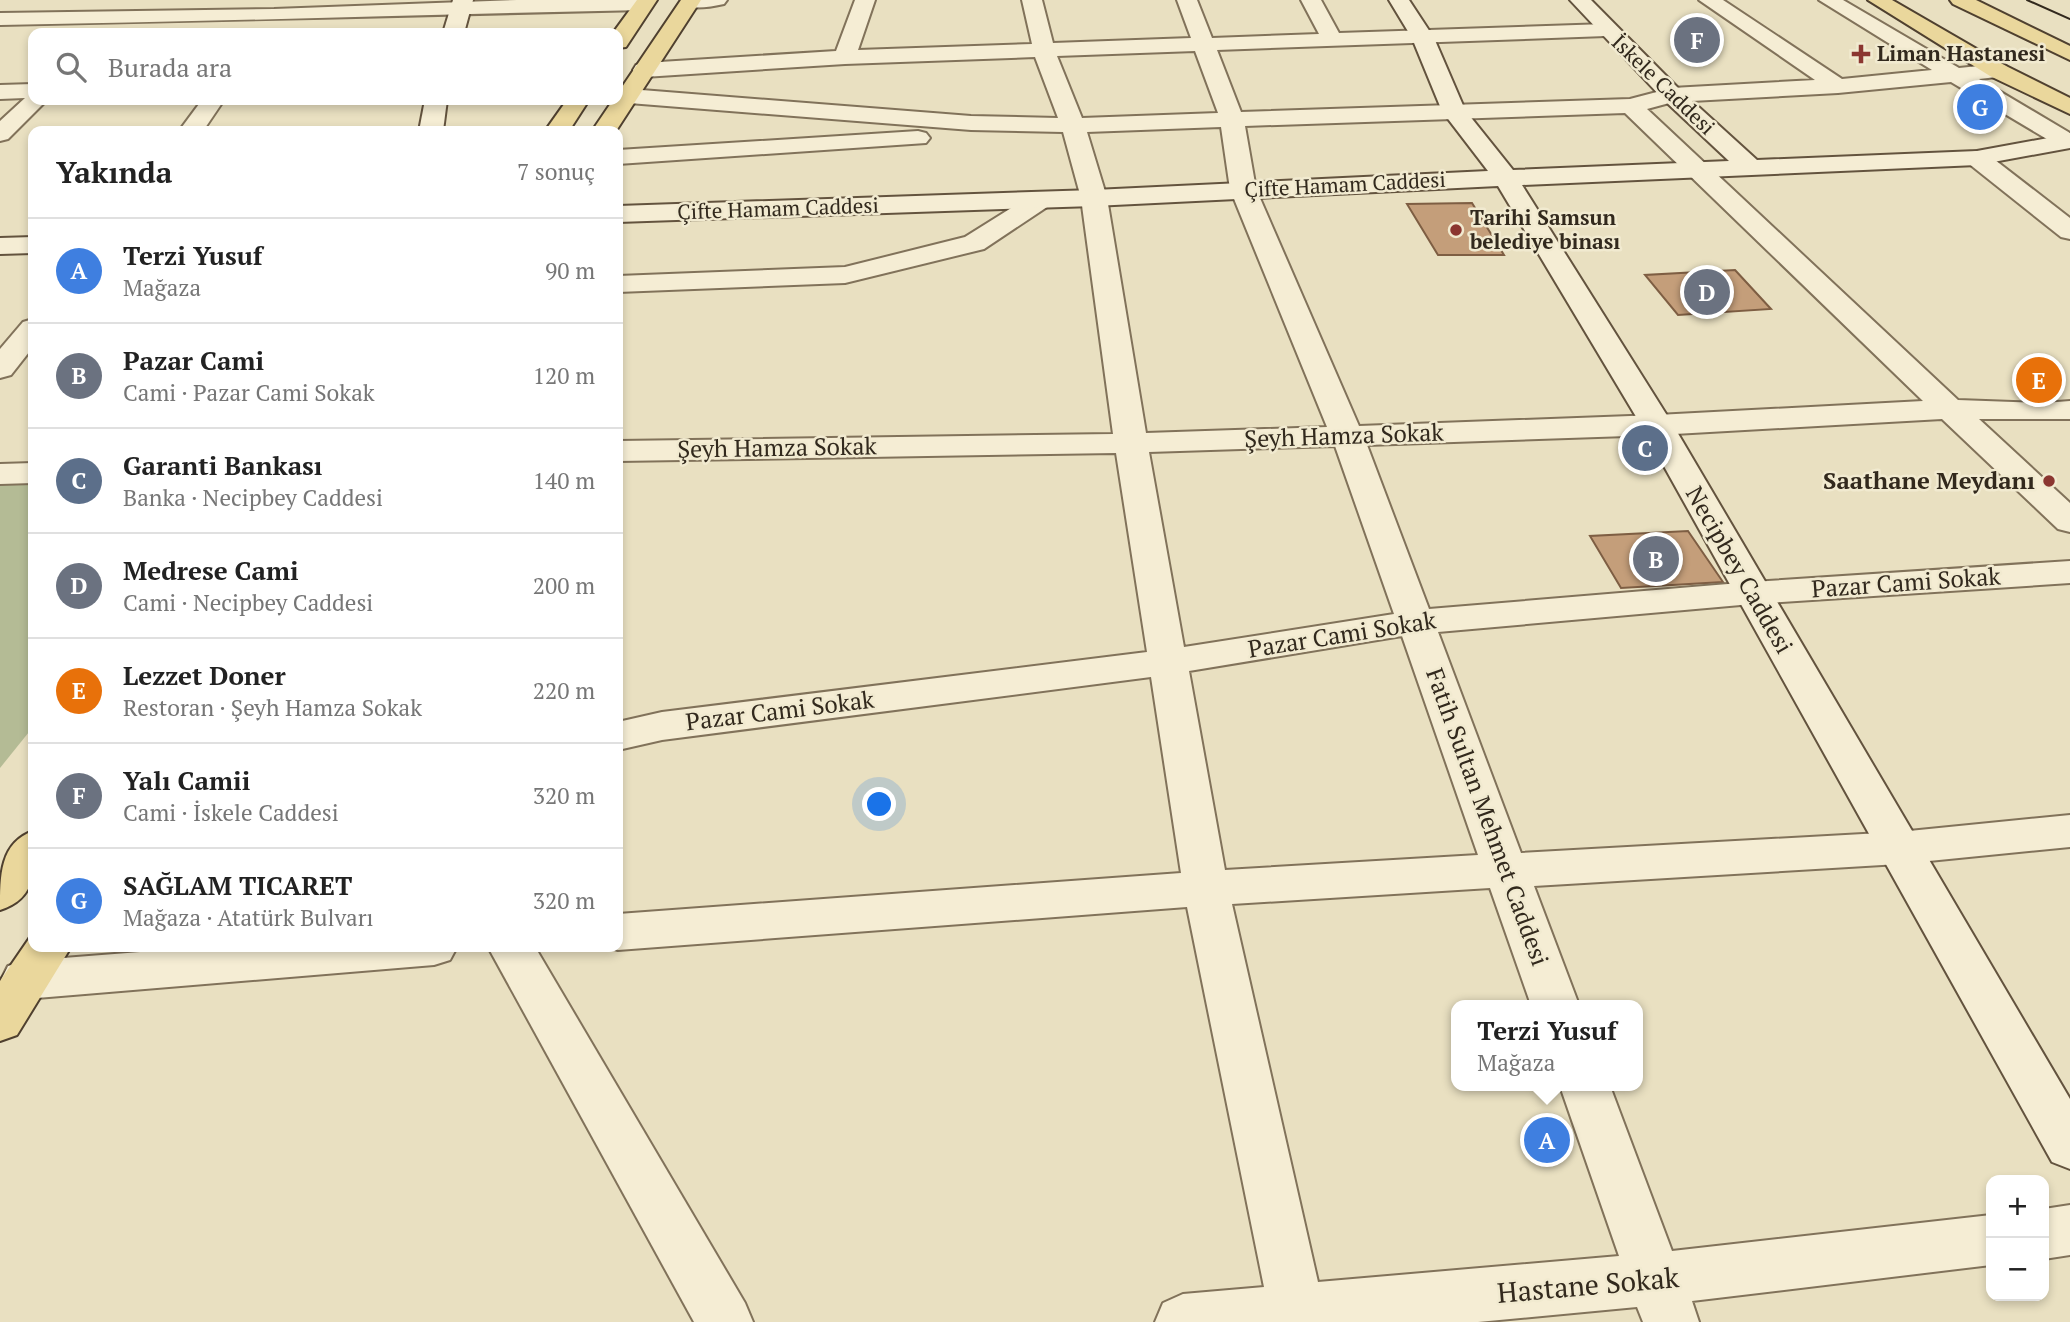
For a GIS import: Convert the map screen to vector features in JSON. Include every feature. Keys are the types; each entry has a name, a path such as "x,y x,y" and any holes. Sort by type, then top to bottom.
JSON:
{"main road":[{"path":"1878,0 1998,71 2070,107"},
{"path":"1960,0 2070,54"},
{"path":"623,104 691,1"},
{"path":"623,35 645,2"},
{"path":"560,126 575,105"},
{"path":"608,126 623,105"},
{"path":"0,893 28,854"},
{"path":"0,1021 36,963"}],"street":[{"path":"104,28 131,0"},
{"path":"115,16 158,0"},
{"path":"691,1 717,0"},
{"path":"845,57 865,0"},
{"path":"1032,0 1044,51 1073,125 1094,198 1130,443 1206,888 1298,1317"},
{"name":"Fatih Sultan Mehmet Caddesi","path":"1187,0 1233,120 1243,189 1347,435 1553,1000"},
{"path":"1311,0 1333,41"},
{"name":"Necipbey Caddesi","path":"1399,0 1423,38 1454,111 1505,177 1657,425 2070,1146"},
{"name":"İskele Caddesi","path":"1580,0 1606,30 1671,94 1749,166"},
{"path":"1709,0 1838,86"},
{"path":"1829,0 1956,74 2062,149"},
{"path":"0,19 279,7 645,2"},
{"path":"455,28 462,4"},
{"path":"264,28 279,7"},
{"path":"644,70 845,57 1606,30"},
{"path":"623,157 1073,125 1631,106 1671,94 1838,86 1998,71"},
{"path":"0,92 28,90"},
{"path":"629,96 971,123 1073,125"},
{"path":"0,134 31,105"},
{"path":"195,126 210,105"},
{"path":"432,126 435,105"},
{"path":"1631,106 2070,522"},
{"name":"Çifte Hamam Caddesi","path":"623,214 1094,198 1505,177 1697,171 1749,166 1977,158 2062,149"},
{"path":"1977,158 2070,232"},
{"path":"623,284 845,275 974,243 1041,200"},
{"path":"0,246 28,245"},
{"path":"9,362 28,335"},
{"name":"Şeyh Hamza Sokak","path":"623,451 1130,443 1657,425 1949,409 2045,412 2070,410"},
{"path":"0,474 28,473"},
{"name":"Pazar Cami Sokak","path":"623,735 662,726 1167,662 1416,622 1752,593 2070,572"},
{"path":"623,932 1206,888 1899,848 2070,831"},
{"path":"36,963 310,952"},
{"path":"514,952 726,1322"},
{"path":"1587,1091 1663,1300"},
{"path":"2049,1233 2070,1230"},
{"name":"Hastane Sokak","path":"1183,1322 1663,1300 1986,1241"}],"green space":[{"path":"0,483 28,483 28,733 0,768"}],"building":[{"name":"Tarihi Samsun belediye binası","path":"1472,203 1504,255 1438,255 1407,204"},
{"path":"1735,270 1771,309 1678,315 1645,275"},
{"path":"1688,531 1723,582 1621,588 1590,536"}],"tram line":[{"path":"2027,0 2070,19"}],"place":[{"name":"Yalı Camii","path":"1697,40"},
{"name":"Liman Hastanesi","path":"1861,54"},
{"name":"SAĞLAM TICARET","path":"1980,107"},
{"name":"Tarihi Samsun belediye binası","path":"1456,230"},
{"name":"Medrese Cami","path":"1707,292"},
{"name":"Lezzet Doner","path":"2039,380"},
{"name":"Garanti Bankası","path":"1645,448"},
{"name":"Saathane Meydanı","path":"2049,481"},
{"name":"Pazar Cami","path":"1656,559"},
{"name":"Terzi Yusuf","path":"1547,1140"}]}
